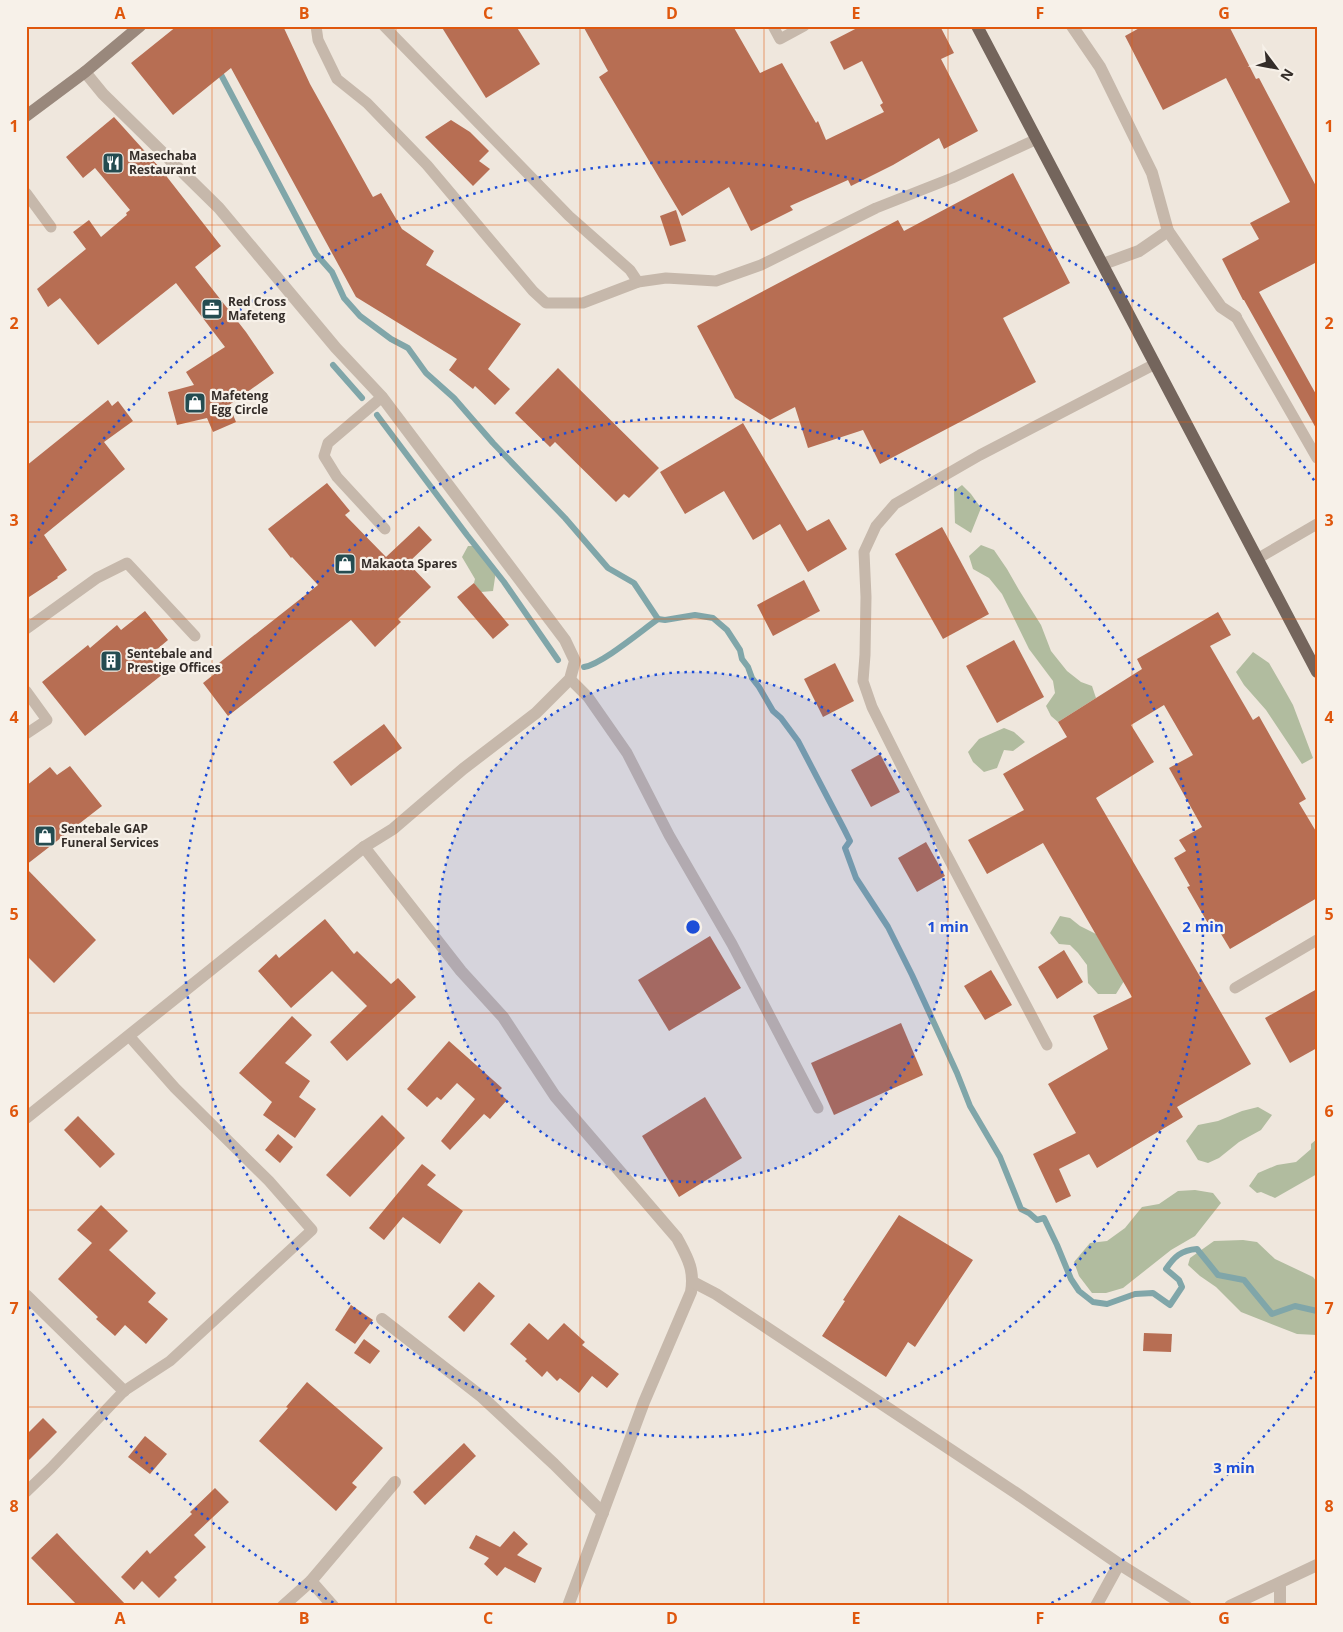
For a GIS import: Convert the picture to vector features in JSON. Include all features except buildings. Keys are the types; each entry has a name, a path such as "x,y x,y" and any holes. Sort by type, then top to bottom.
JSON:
{"main road":[{"path":"26,116 85,72 140,26"},
{"path":"976,26 1317,672"}],"street":[{"path":"1072,26 1100,67 1152,173 1168,231 1222,307 1236,317"},
{"path":"26,1118 364,847 393,829 463,769 536,713 570,679 575,662 565,640 382,397 336,348 219,208 103,94 85,72"},
{"path":"1103,264 1139,251 1168,231"},
{"path":"364,847 461,971 503,1017 555,1096 678,1238 691,1264 693,1282 691,1292 644,1402 568,1606"},
{"path":"693,1282 716,1294 1183,1605"},
{"path":"26,1295 124,1390"},
{"path":"382,1319 482,1397 603,1513"},
{"path":"283,1606 311,1581 395,1482"},
{"path":"1096,1606 1119,1564"},
{"path":"1230,1606 1317,1565"},
{"path":"311,1581 333,1606"},
{"path":"1280,1583 1280,1606"}],"lane":[{"path":"316,26 318,40 337,79 367,103 428,165 533,291 546,303 584,303 638,282 666,278 716,281 761,265 876,208 952,178 1036,139"},
{"path":"384,26 569,216 630,270 638,282"},
{"path":"773,26 780,39 804,26"},
{"path":"26,193 51,227"},
{"path":"1236,317 1317,458"},
{"path":"1047,1045 946,854 872,707 863,681 866,597 864,552 876,526 894,504 980,455 1155,364"},
{"path":"382,397 328,443 324,456 337,477 385,529"},
{"path":"1258,559 1317,524"},
{"path":"26,629 97,578 127,563 195,636"},
{"path":"570,679 588,697 627,754 669,835 732,944 818,1108"},
{"path":"26,692 47,720 26,734"},
{"path":"1235,988 1317,940"},
{"path":"26,1492 52,1468 124,1390 170,1361 312,1230 269,1181 175,1088 129,1036"}],"green space":[{"path":"962,485 981,508 971,533 955,523 954,491"},
{"path":"981,545 994,550 1007,569 1041,625 1051,651 1067,671 1081,682 1092,686 1096,698 1058,722 1051,716 1046,706 1055,693 1053,681 1029,649 1002,594 989,578 973,569 969,556"},
{"path":"468,546 476,546 496,571 493,591 481,592 474,583 475,579 462,557"},
{"path":"1253,652 1269,663 1293,705 1313,758 1302,764 1266,710 1244,685 1236,672"},
{"path":"1004,728 1014,732 1025,742 1013,751 1004,750 997,768 984,772 973,762 968,752 979,739"},
{"path":"1060,916 1070,918 1080,926 1096,934 1124,981 1116,994 1098,994 1088,983 1087,965 1078,953 1070,945 1059,944 1050,933"},
{"path":"1258,1107 1272,1115 1261,1130 1239,1142 1219,1158 1208,1163 1198,1160 1186,1141 1198,1125 1218,1121 1242,1111"},
{"path":"1317,1139 1317,1174 1275,1198 1261,1192 1257,1193 1249,1186 1258,1173 1277,1165 1296,1162 1311,1149 1311,1144"},
{"path":"1195,1190 1213,1193 1221,1203 1195,1236 1171,1250 1123,1288 1106,1293 1092,1293 1079,1276 1074,1262 1090,1243 1107,1241 1125,1228 1142,1207 1159,1204 1178,1191"},
{"path":"1243,1240 1257,1242 1275,1259 1313,1277 1317,1282 1317,1335 1297,1334 1241,1312 1216,1287 1188,1265 1190,1258 1214,1241"}],"waterway":[{"path":"218,69 316,254 332,272 344,298 360,316 391,339 408,348 426,373 454,398 493,443 565,518 608,568 634,583 658,619 665,620 695,615 713,618 727,630 740,650 742,659 748,667 752,678 773,711 781,718 798,741 844,829 850,841 845,848 856,878 888,927 912,975 970,1106 1000,1157 1021,1209 1037,1220 1044,1218 1071,1279 1079,1291 1093,1302 1107,1304 1135,1294 1153,1293 1170,1305 1182,1287 1179,1280 1166,1269 1178,1255 1197,1249 1218,1275 1244,1280 1272,1314 1295,1306 1317,1311"},
{"path":"333,365 362,398"},
{"path":"377,415 504,582 558,660"},
{"path":"584,667 592,665 611,654 658,619"}],"place":[{"name":"Masechaba Restaurant","path":"113,163"},
{"name":"Red Cross Mafeteng","path":"212,309"},
{"name":"Mafeteng Egg Circle","path":"195,403"},
{"name":"Makaota Spares","path":"345,564"},
{"name":"Sentebale and Prestige Offices","path":"111,661"},
{"name":"Sentebale GAP Funeral Services","path":"45,836"}]}
